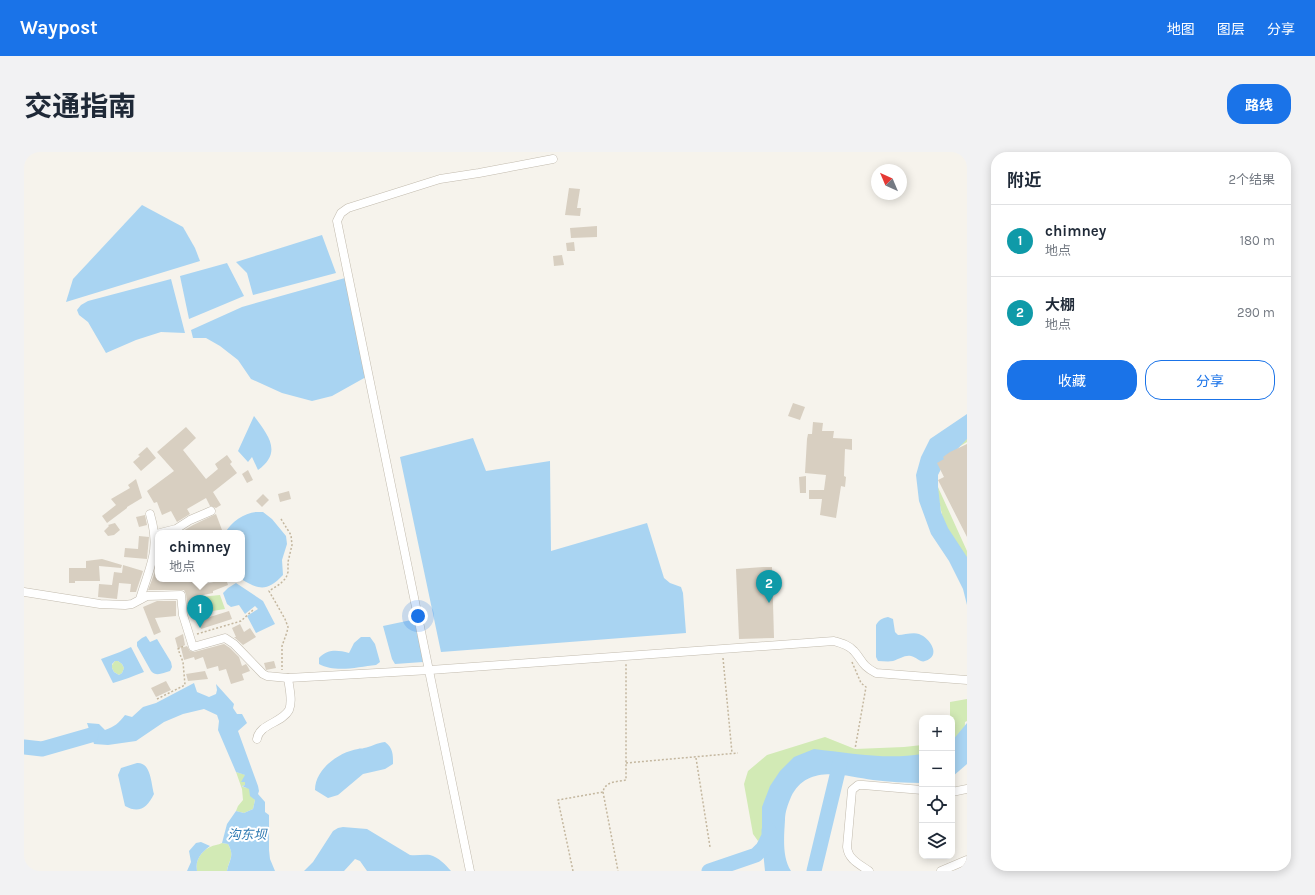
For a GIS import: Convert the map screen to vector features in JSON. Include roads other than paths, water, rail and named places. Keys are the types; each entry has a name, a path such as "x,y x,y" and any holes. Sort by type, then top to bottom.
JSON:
{"street":[{"path":"470,871 337,221 341,213 348,208 440,179 479,174 553,159"},
{"path":"172,530 211,511"},
{"path":"150,514 156,530"},
{"path":"140,599 154,559 155,550"},
{"path":"24,592 100,604 125,605 132,604 147,596 181,595 183,615 193,647 225,638 234,644 263,674 267,676 285,678 430,670 834,641 846,645 854,650 867,668 876,673 967,680"},
{"path":"257,739 258,734 262,730 278,720 289,709 290,700 285,678"},
{"path":"869,871 850,857 847,852 852,790 855,787 863,785 919,790"},
{"path":"955,791 967,789"},
{"path":"941,871 967,860"}],"water":[{"path":"142,205 183,227 195,248 200,261 66,302 73,279"},
{"path":"322,235 336,273 253,295 247,273 236,262"},
{"path":"227,263 244,296 189,319 180,276"},
{"path":"345,278 366,377 332,396 312,401 282,393 251,379 238,360 220,346 206,338 193,338 191,330 242,307"},
{"path":"171,279 185,333 161,332 136,340 106,353 88,322 79,315 77,310 81,305 88,301"},
{"path":"967,414 967,439 944,463 938,475 938,487 941,512 948,528 967,557 967,605 963,589 949,561 931,534 919,501 916,475 921,457 930,439"},
{"path":"254,416 271,443 270,457 258,470 252,457 248,462 238,451"},
{"path":"473,438 486,471 550,461 551,551 647,523 664,578 670,583 681,587 683,593 686,633 441,652 400,457"},
{"path":"263,512 272,519 286,536 287,544 282,560 283,575 277,581 263,588 245,581 245,530 227,530 238,519 251,513"},
{"path":"236,583 263,601 275,624 256,633 247,616 258,609 255,606 245,614 239,605 231,607 227,604 223,593"},
{"path":"888,617 893,619 895,632 898,635 917,633 927,639 933,651 933,655 930,659 922,661 909,656 893,661 878,661 876,657 876,625 884,618"},
{"path":"416,619 423,662 395,664 392,659 383,626"},
{"path":"146,636 150,642 157,639 171,662 172,667 170,671 155,674 151,671 137,646 137,642"},
{"path":"361,637 370,637 375,644 380,662 376,665 339,669 325,667 319,664 319,658 326,653 341,651 349,653 354,643"},
{"path":"131,647 144,672 113,683 101,659","holes":["115,661 118,661 124,668 122,673 119,675 114,672 112,668 112,664"]},
{"name":"沟东坝","path":"194,683 197,692 209,697 216,694 216,684 234,704 233,708 237,714 242,714 247,723 238,731 258,786 258,794 265,802 265,812 269,815 269,850 270,859 275,871 227,871 231,858 231,852 228,844 222,843 227,824 236,811 244,813 253,809 255,800 250,796 249,789 242,786 245,785 245,782 241,782 245,775 236,772 218,730 219,721 217,715 204,709 183,714 164,722 136,741 108,745 94,744 87,723 99,724 105,730 108,729 121,720 125,715 132,717 143,707 156,703"},
{"path":"967,723 967,764 955,774 955,751 955,737"},
{"path":"385,742 390,747 392,752 393,764 385,769 363,774 338,795 328,798 315,790 319,775 329,763 336,758 351,751"},
{"path":"814,749 882,756 919,754 919,783 873,780 828,774 807,779 798,786 791,797 786,814 784,847 786,860 791,871 765,871 762,841 762,807 770,786 780,771 794,757"},
{"path":"137,763 142,764 148,769 154,794 145,806 134,809 125,806 118,775 121,768"},
{"path":"343,827 367,829 410,855 433,856 447,866 451,871 367,871 360,861 355,859 344,871 304,871 313,862 333,831"},
{"path":"201,842 210,846 199,857 197,871 187,871 191,862 189,851 196,843"}],"waterway":[{"path":"24,747 42,749 91,735"},
{"path":"814,871 840,763"},
{"path":"709,871 756,855 763,848 769,836 769,830"}],"place":[{"name":"大棚","path":"769,603"},
{"name":"chimney","path":"200,628"}]}
